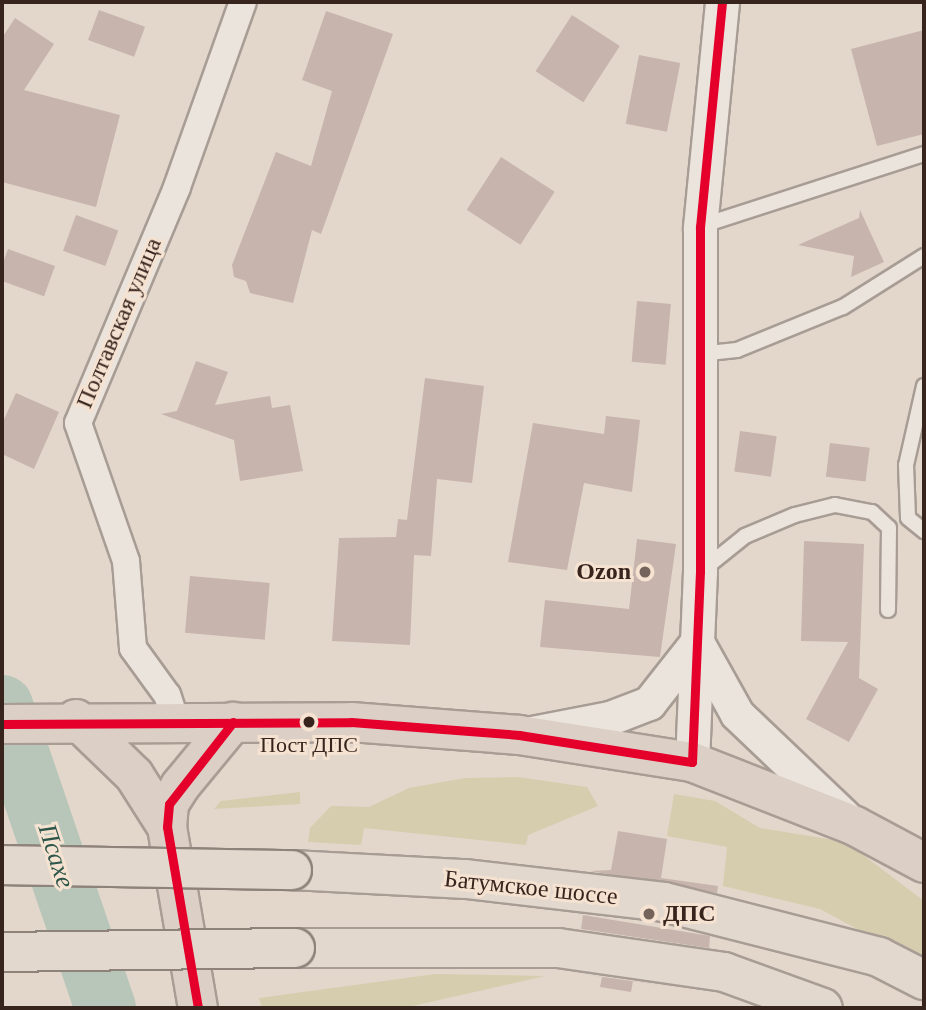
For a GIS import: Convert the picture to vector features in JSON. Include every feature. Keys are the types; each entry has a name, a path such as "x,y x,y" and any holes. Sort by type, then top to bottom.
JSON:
{"highway":[{"path":"76,719 134,775 167,827"},
{"path":"2,724 76,719 351,722 519,736 692,762 855,826 924,863"},
{"path":"198,1008 167,827 169,804 181,785 233,722"}],"main road":[{"name":"Батумское шоссе","path":"2,865 292,870 466,879 664,902 879,957 924,981"},
{"path":"2,952 558,948 724,972 823,1008"}],"street":[{"name":"Полтавская улица","path":"176,722 167,695 133,648 126,561 78,423 177,187 243,2"},
{"path":"692,762 700,572 700,227 722,2"},
{"path":"519,736 610,718 649,703 697,642"},
{"path":"697,642 745,724 855,826"}],"lane":[{"path":"700,227 924,154"},
{"path":"698,354 737,350 843,307 924,257"},
{"path":"924,386 906,465 908,518 924,531"},
{"path":"700,572 745,536 795,515 835,505 872,512 889,528 888,610"}],"shaded area":[{"path":"518,777 587,787 598,806 528,835 526,845 364,828 361,845 308,842 310,828 331,806 369,807 409,788 465,778"},
{"path":"300,792 300,804 214,809 221,801"},
{"path":"674,794 715,801 760,828 846,842 924,901 924,965 820,909 723,886 727,847 667,836"},
{"path":"435,974 545,976 404,1008 262,1008 259,998"}],"building":[{"path":"99,10 145,27 134,57 88,40"},
{"path":"326,11 393,34 321,234 312,230 293,303 250,293 246,281 234,277 232,265 276,152 311,166 332,91 302,80"},
{"path":"572,15 620,46 583,102 536,71"},
{"path":"15,18 54,44 24,90 120,115 96,207 2,182 2,38"},
{"path":"924,30 924,134 877,146 851,49"},
{"path":"639,55 680,63 667,132 626,124"},
{"path":"501,157 555,192 520,245 467,210"},
{"path":"860,210 884,262 851,277 854,256 798,245 859,218"},
{"path":"76,215 118,230 105,266 63,251"},
{"path":"8,249 55,266 44,296 2,281 2,265"},
{"path":"637,301 671,304 666,365 632,362"},
{"path":"196,361 228,372 215,405 270,396 272,408 290,405 303,471 240,481 234,440 161,414 177,411"},
{"path":"425,378 484,386 472,483 437,479 431,556 414,555 410,645 332,641 339,538 396,537 398,519 407,520"},
{"path":"16,393 59,412 34,469 2,454 2,424"},
{"path":"606,416 640,420 632,492 584,483 567,570 508,562 533,423 604,434"},
{"path":"740,431 777,436 771,477 734,472"},
{"path":"830,443 870,448 866,482 826,477"},
{"path":"637,539 676,544 660,657 540,647 545,600 629,609"},
{"path":"804,541 864,544 859,678 878,689 849,742 806,719 848,642 801,641"},
{"path":"190,576 270,583 265,640 185,633"},
{"path":"618,831 667,839 661,878 718,886 717,893 590,871 611,870"},
{"path":"583,915 710,936 709,948 581,929"},
{"path":"575,973 633,981 631,992 600,987 602,977"}],"waterway":[{"name":"Псахе","path":"2,705 105,1008"}],"transit line":[{"path":"2,724 351,722 519,735 692,762 700,572 700,227 722,2"},
{"path":"198,1008 167,827 169,804 233,722"}],"place":[{"name":"Ozon","path":"645,572"},
{"name":"Пост ДПС","path":"309,722"},
{"name":"ДПС","path":"649,914"}]}
